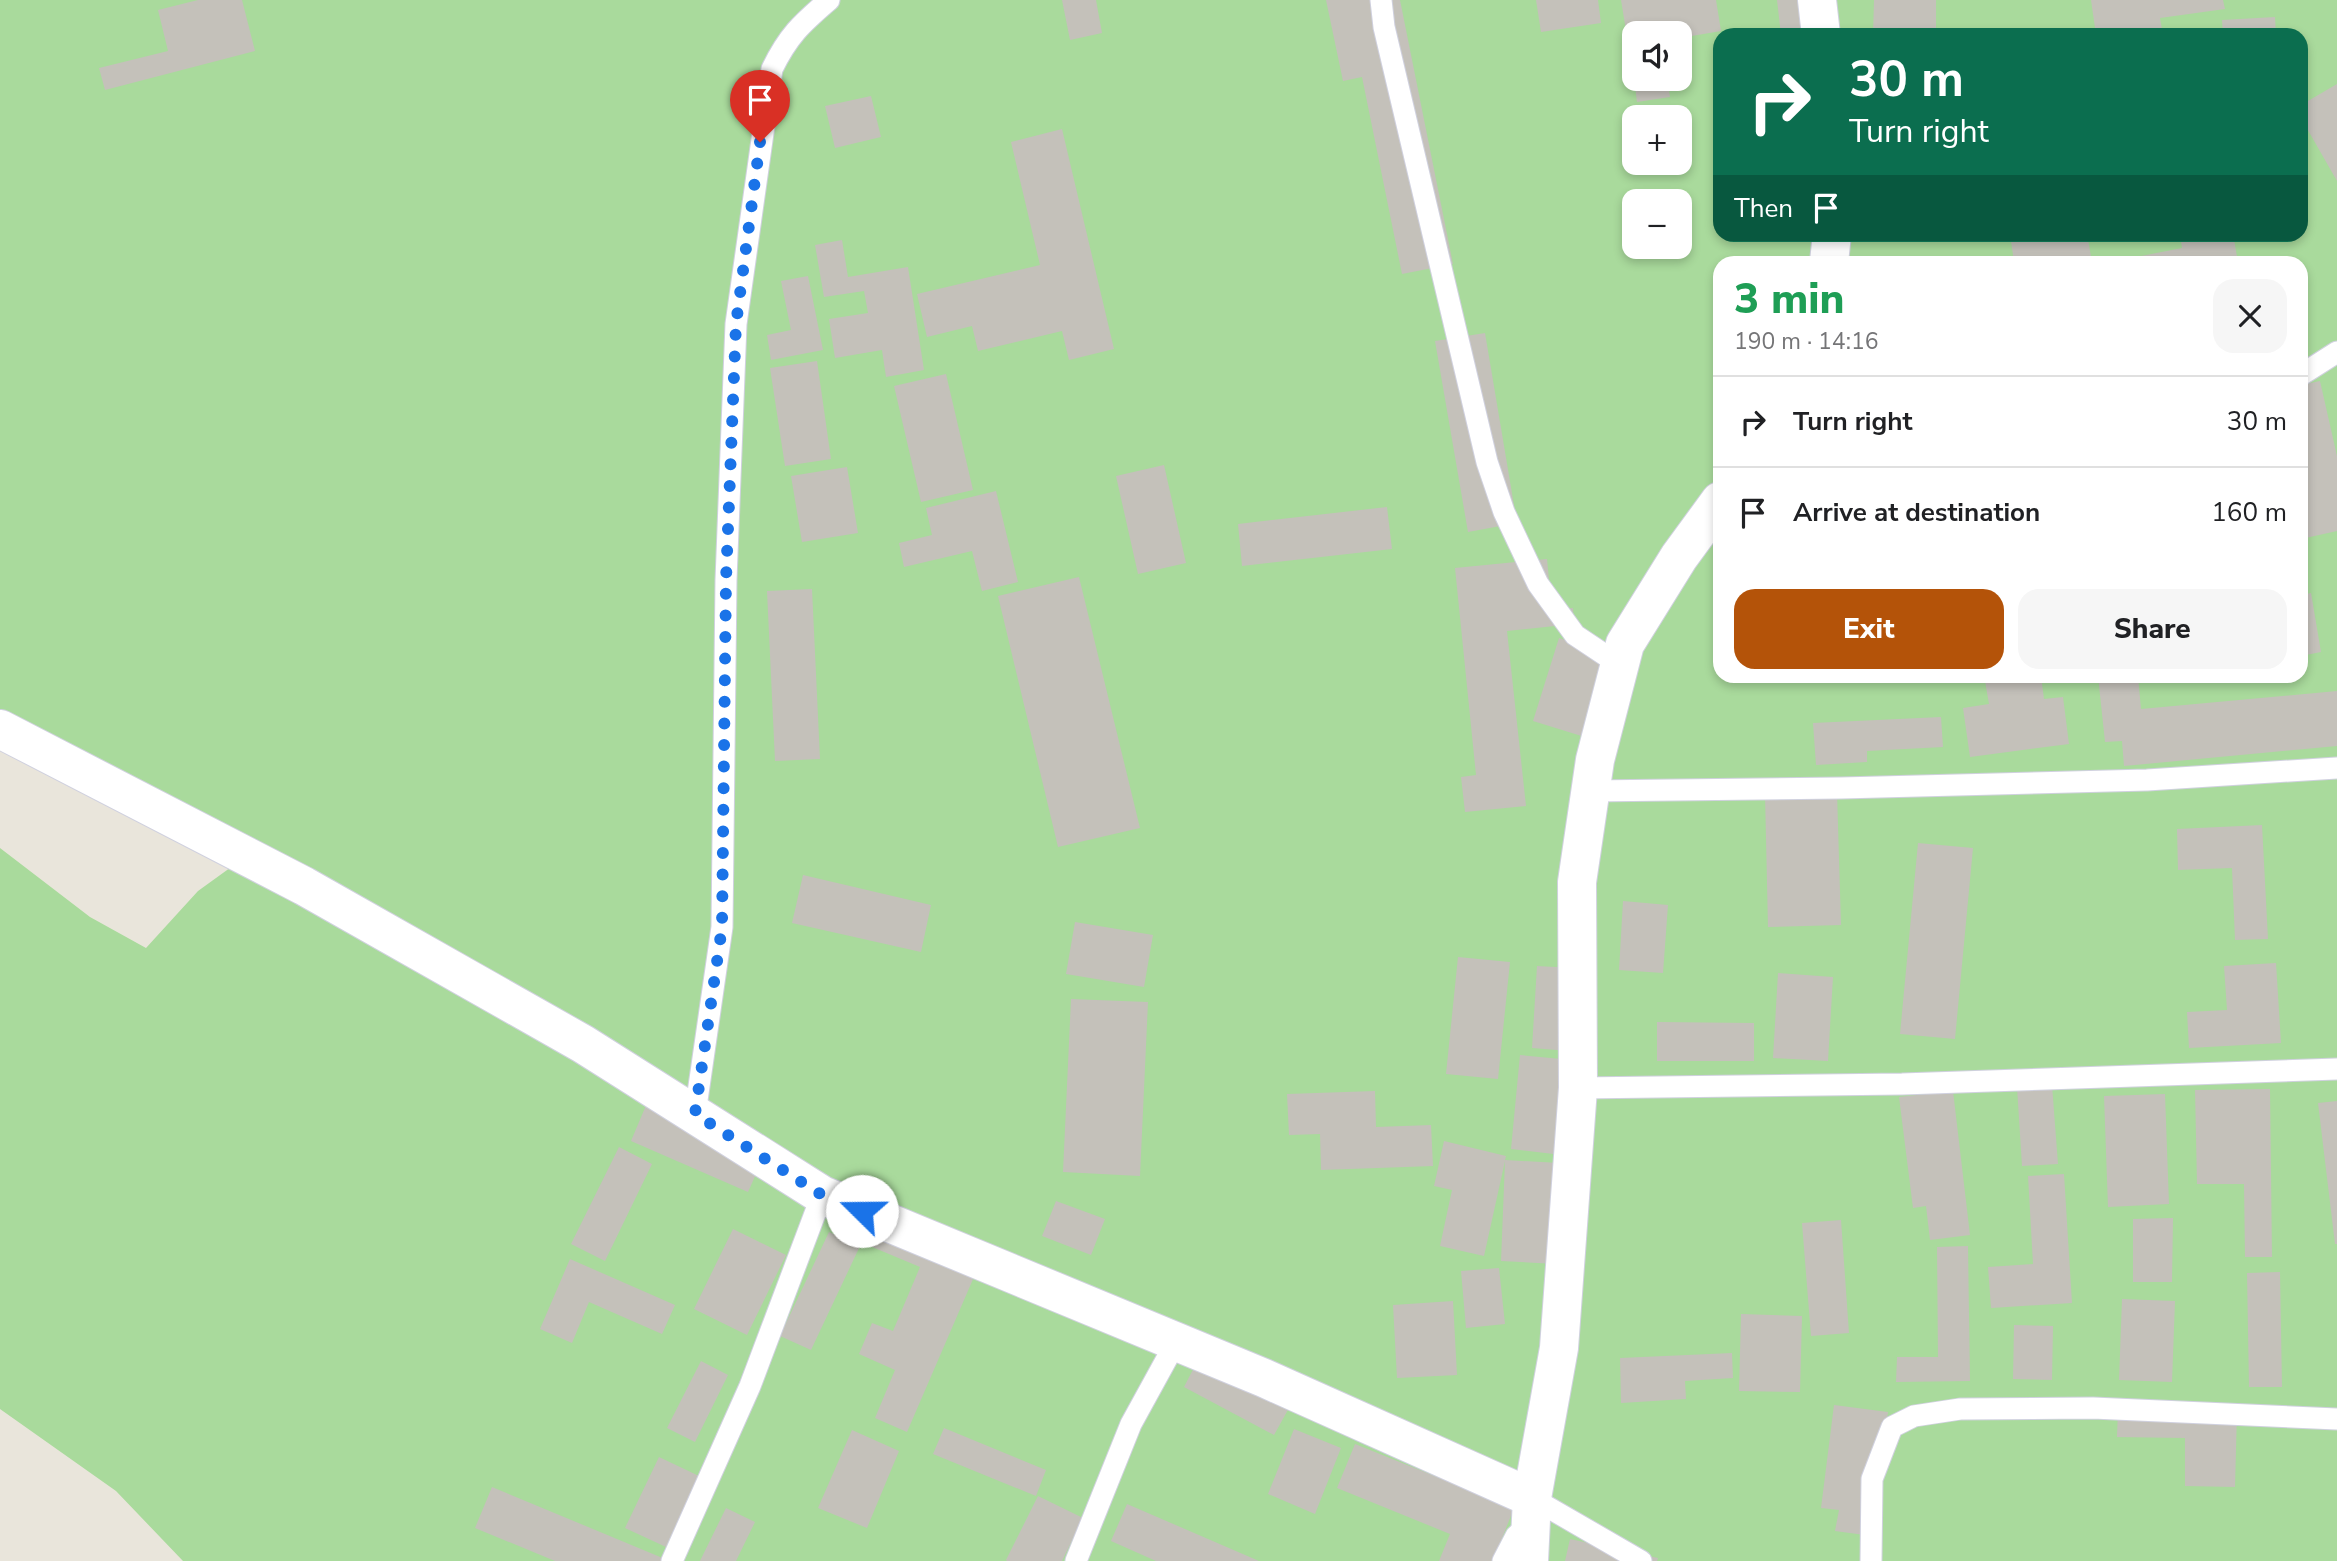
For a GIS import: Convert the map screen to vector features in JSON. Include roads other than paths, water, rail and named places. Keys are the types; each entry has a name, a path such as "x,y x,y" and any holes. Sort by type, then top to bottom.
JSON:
{"street":[{"path":"1817,0 1820,28"},
{"path":"1529,1561 1531,1510 1559,1348 1578,1088 1577,882 1595,760 1625,644 1679,557 1713,511"},
{"path":"0,729 304,886 583,1044 822,1195 1176,1342 1531,1510"}],"lane":[{"path":"695,1114 722,927 726,580 736,324 772,69 786,41 830,0"},
{"path":"1381,0 1384,27 1448,301 1487,462 1504,512 1538,584 1575,635 1620,665"},
{"path":"2308,371 2337,352"},
{"path":"1590,791 2147,780 2337,768"},
{"path":"1578,1088 1902,1084 2337,1069"},
{"path":"672,1561 750,1386 822,1195"},
{"path":"1076,1561 1131,1424 1176,1342"},
{"path":"1871,1561 1872,1479 1892,1427 1914,1416 1960,1409 2093,1408 2337,1419"},
{"path":"1503,1561 1531,1510 1641,1561"}]}
